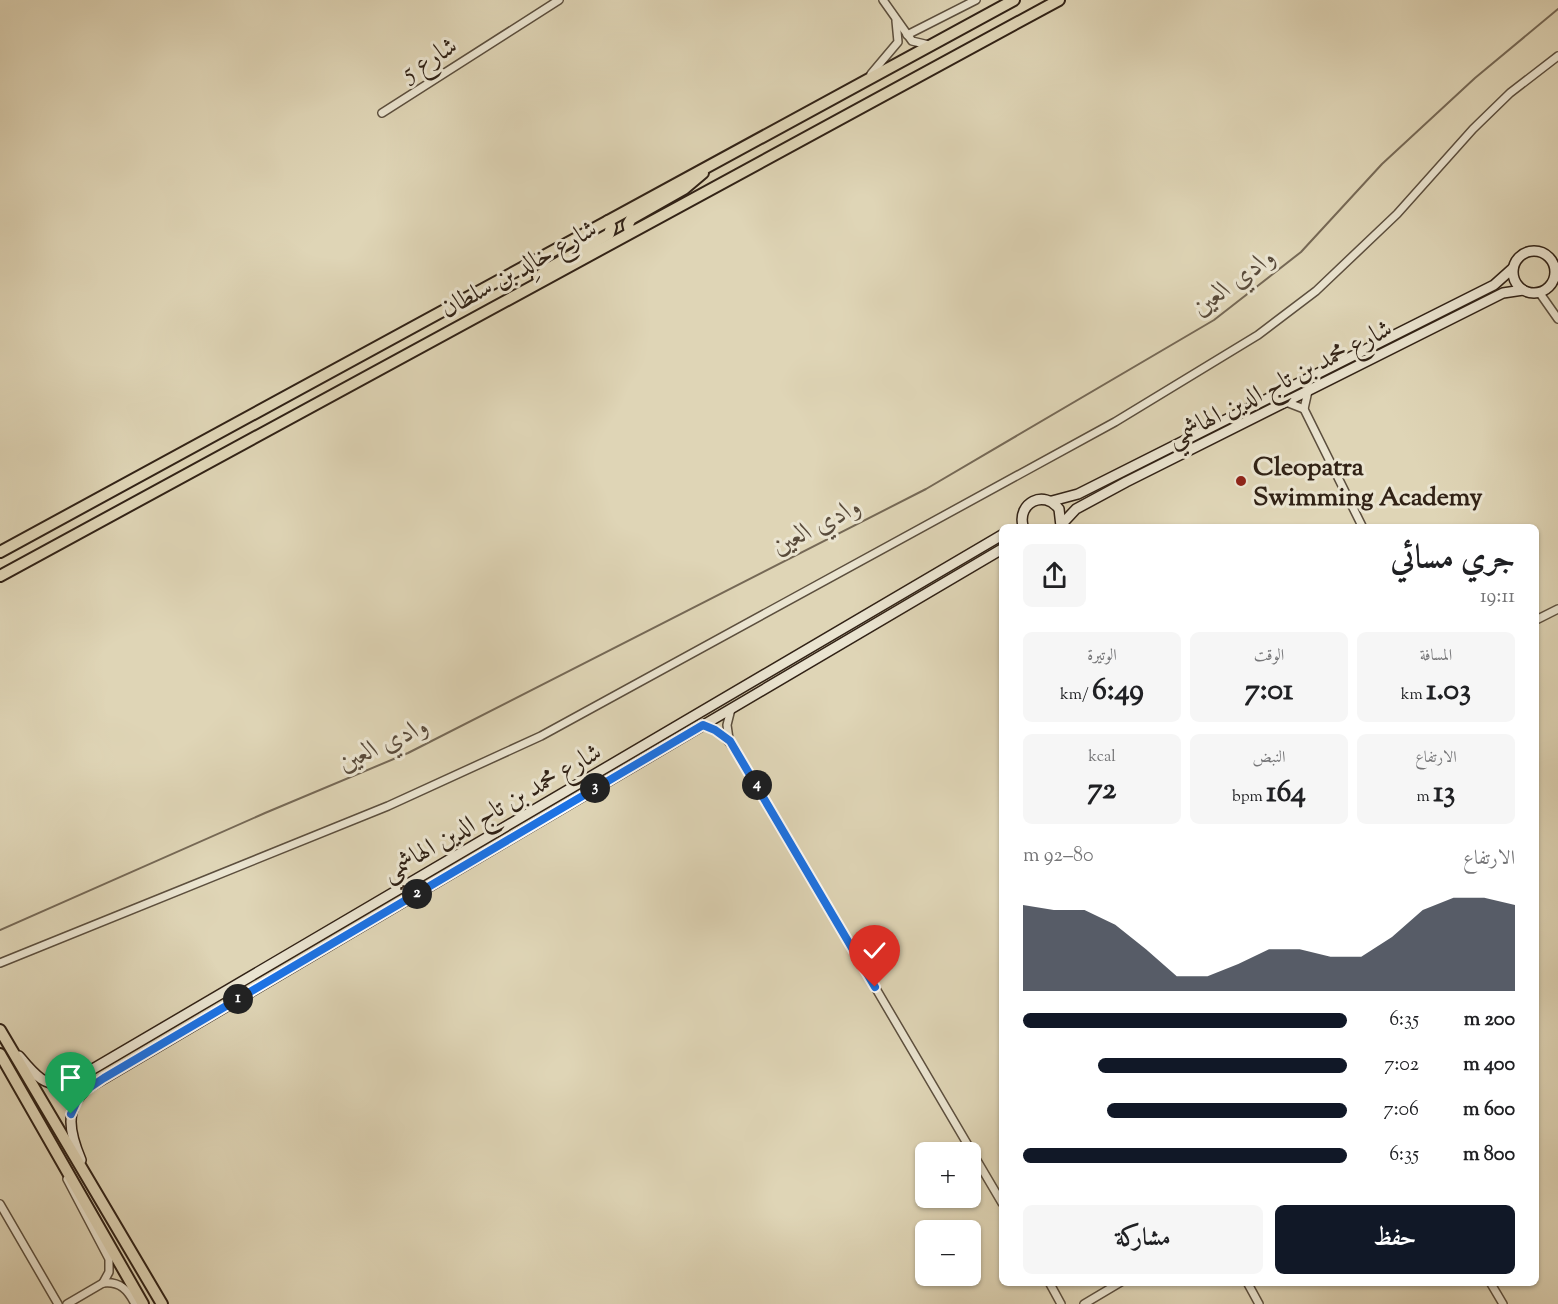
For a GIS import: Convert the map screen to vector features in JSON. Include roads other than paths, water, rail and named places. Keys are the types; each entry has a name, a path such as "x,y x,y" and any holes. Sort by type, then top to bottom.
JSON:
{"main road":[{"name":"شارع خالِد بن سلطان","path":"0,552 1014,0"},
{"name":"شارع خالِد بن سلطان","path":"0,576 1059,0"},
{"path":"630,232 628,224 631,219 684,189 708,165"},
{"path":"530,287 551,267 609,234 611,227 608,221"},
{"path":"0,1030 87,1173 162,1304"},
{"path":"0,1054 143,1304"}],"street":[{"name":"شارع 5","path":"382,113 559,0"},
{"path":"882,0 912,41 931,45"},
{"path":"907,35 976,0"},
{"path":"864,82 889,56 898,42 896,21"},
{"path":"0,963 388,806 541,736 1125,416 1258,334 1316,291 1397,214 1473,129 1510,93 1558,56"},
{"path":"1534,251 1544,254 1551,260 1556,272 1551,283 1539,292 1523,290 1514,278 1513,268 1517,259 1525,253 1534,251"},
{"path":"1544,254 1558,252"},
{"name":"شارع محمد بن تاج الدين الهاشمي","path":"1019,524 1023,510 1034,500 1052,501 1072,497 1498,283 1513,268"},
{"name":"شارع محمد بن تاج الدين الهاشمي","path":"1062,524 1070,513 1085,503 1503,293 1523,290"},
{"path":"1539,292 1558,319"},
{"path":"1308,391 1304,409 1361,524"},
{"path":"1286,402 1304,409"},
{"path":"1052,501 1059,509 1061,524"},
{"name":"شارع محمد بن تاج الدين الهاشمي","path":"8,1043 41,1080 55,1085 69,1083 999,537"},
{"name":"شارع محمد بن تاج الدين الهاشمي","path":"87,1173 70,1125 73,1107 80,1094 999,551"},
{"path":"1539,618 1558,609"},
{"path":"731,708 727,725 730,741 999,1198"},
{"path":"703,725 715,730 730,741"},
{"path":"210,1016 204,1017 201,1012 240,983"},
{"path":"64,1168 72,1193 109,1259 109,1272 103,1283 67,1304"},
{"path":"0,1204 58,1304"},
{"path":"103,1283 121,1285 135,1304"},
{"path":"1051,1286 1061,1304"},
{"path":"1084,1304 1114,1286"},
{"path":"1249,1286 1259,1304"},
{"path":"1492,1286 1503,1304"}],"waterway":[{"name":"وادي العين","path":"0,930 265,813 408,753 926,489 1214,320 1301,252 1382,164 1475,78 1558,9"}],"place":[{"name":"Cleopatra Swimming Academy","path":"1241,481"}]}
